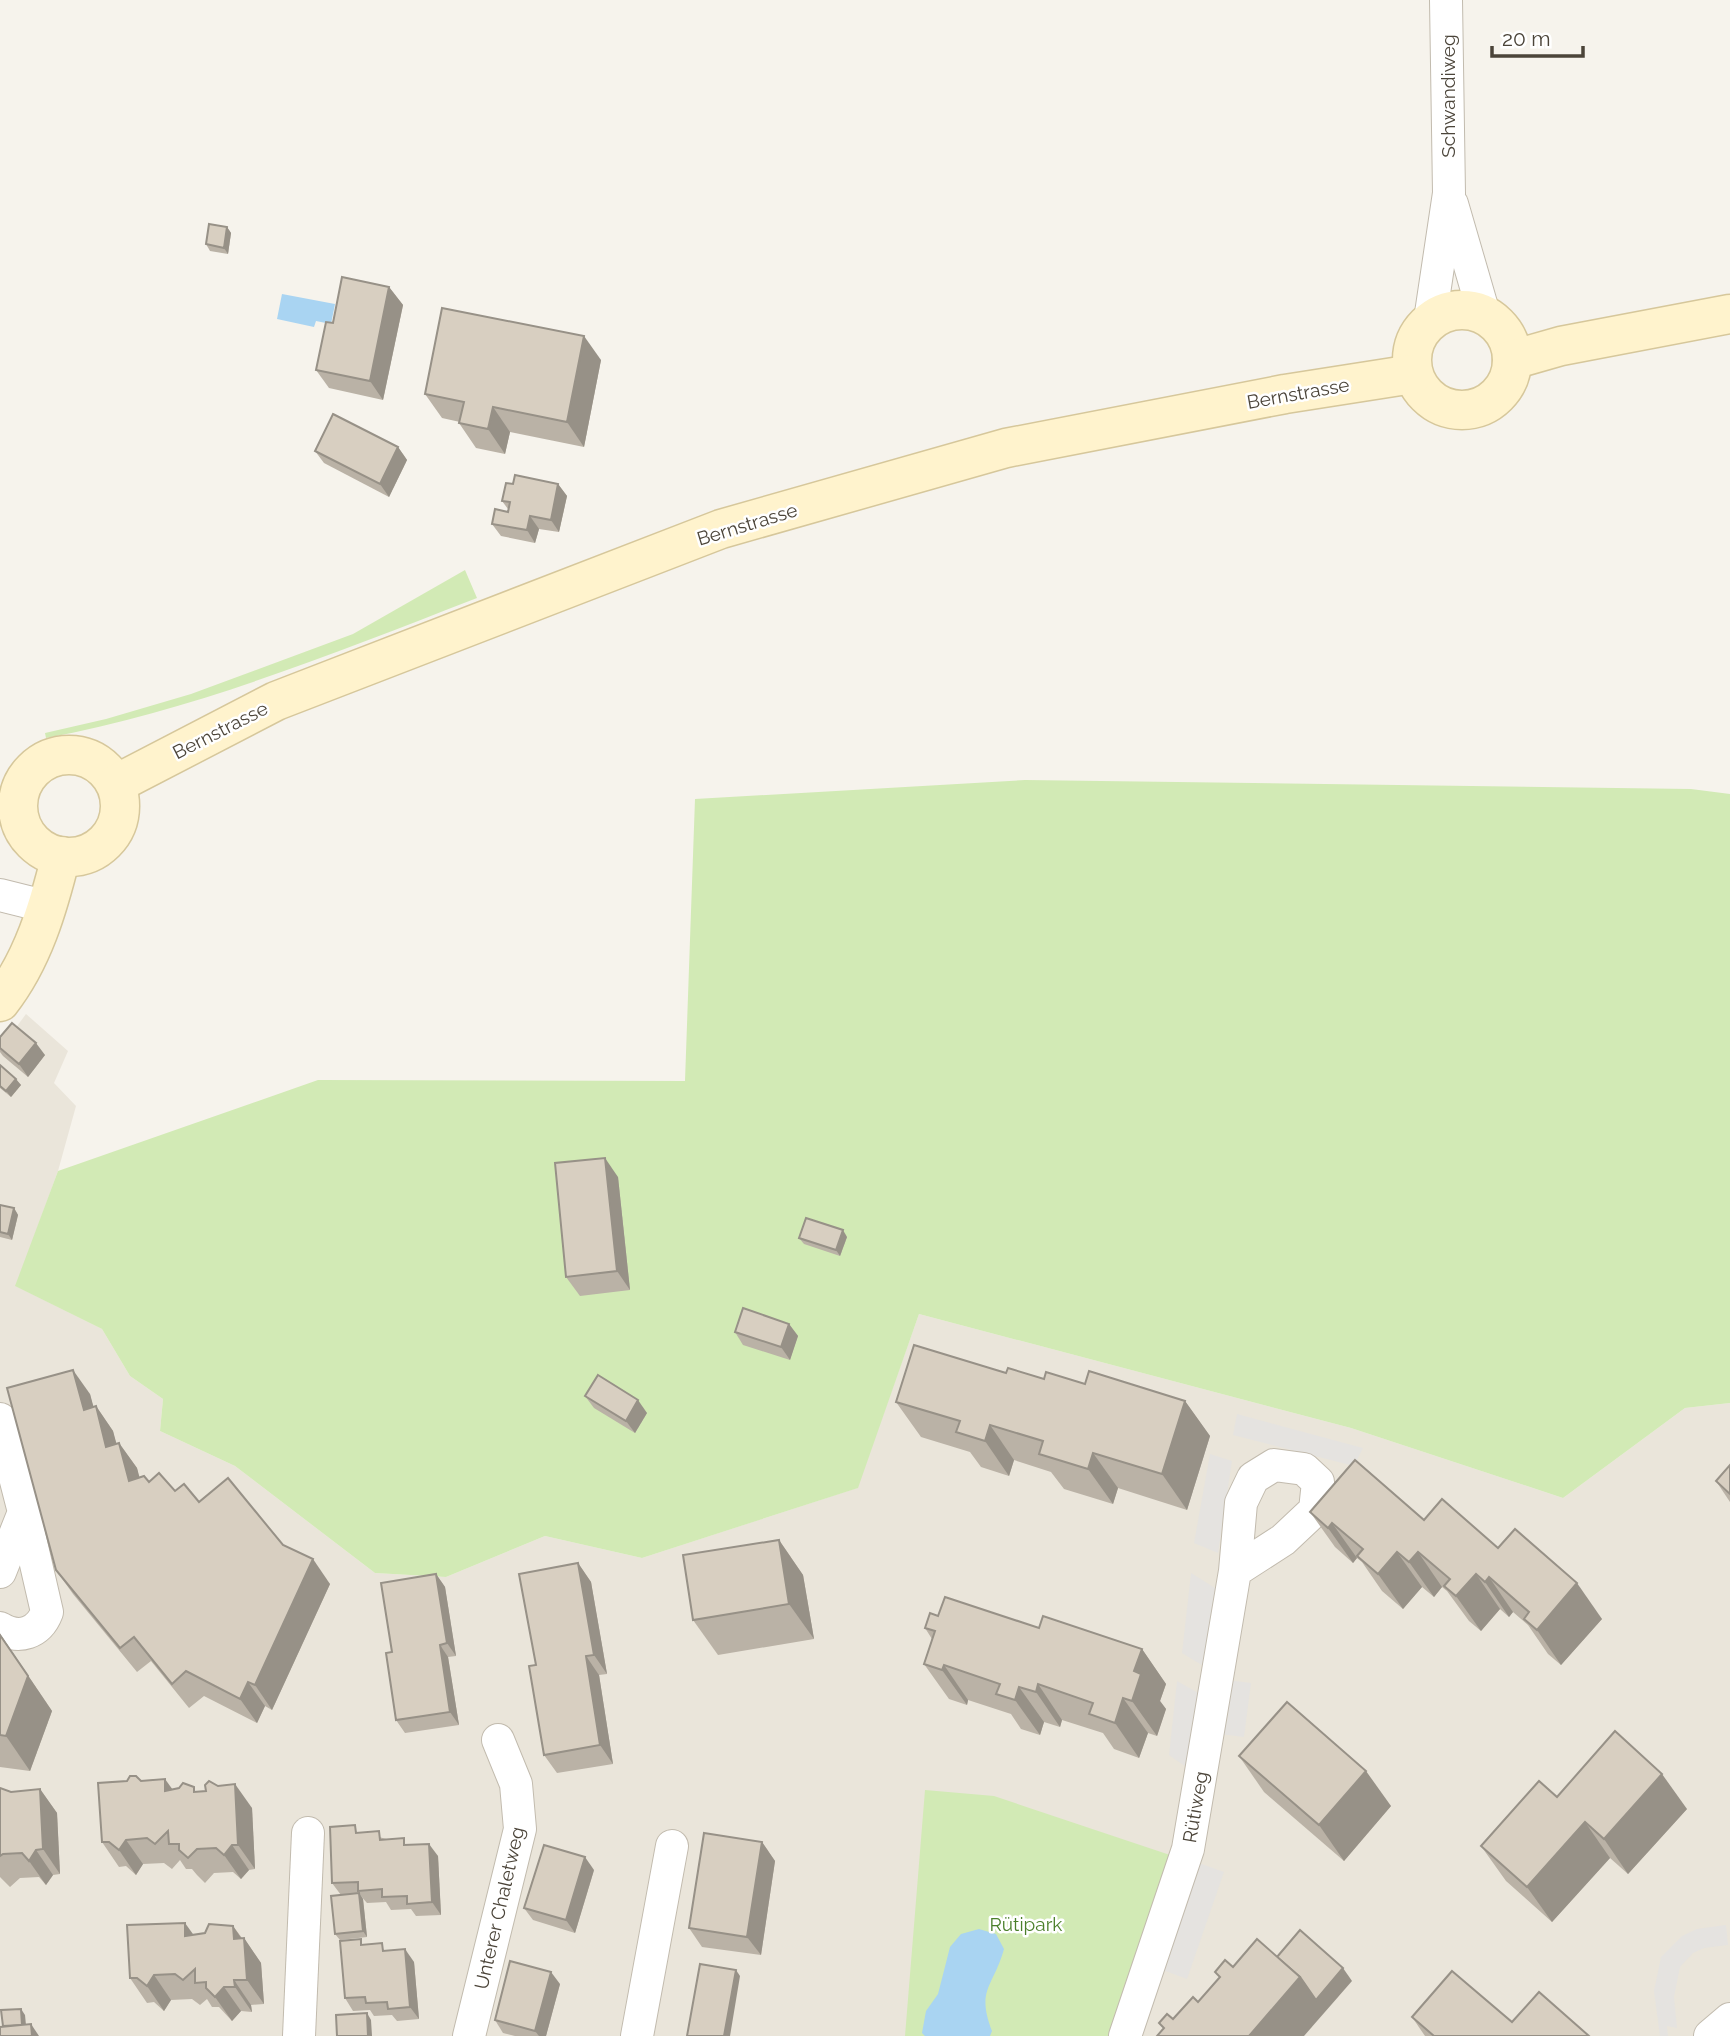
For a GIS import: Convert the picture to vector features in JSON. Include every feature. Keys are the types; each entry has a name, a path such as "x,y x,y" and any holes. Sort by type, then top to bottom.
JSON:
{"main road":[{"path":"1456,309 1484,314 1505,333 1512,359 1511,374 1500,392 1485,405 1471,410 1456,410 1429,399 1413,374 1413,344 1430,320 1456,309"},
{"path":"1512,359 1561,346 1730,314"},
{"name":"Bernstrasse","path":"116,784 276,701 721,529 1006,448 1285,394 1413,374"},
{"path":"70,754 97,762 116,784 120,815 110,836 92,852 61,856 48,853 27,836 9,797 42,762 70,754"},
{"path":"0,1002 27,960 48,907 61,856"}],"street":[{"name":"Schwandiweg","path":"1430,320 1449,193 1446,0"},
{"name":"Schwandiweg","path":"1449,193 1484,314"},
{"path":"0,895 48,907"},
{"path":"0,1419 47,1612 38,1627 31,1632 14,1635 0,1628"},
{"path":"0,1572 24,1512"},
{"name":"Rütiweg","path":"1125,2036 1188,1849 1235,1571"},
{"name":"Unterer Chaletweg","path":"469,2036 520,1829 516,1784 498,1740"},
{"path":"299,2036 309,1833"},
{"path":"636,2036 672,1846"},
{"path":"1710,2036 1730,2019"}],"shaded area":[{"path":"26,1014 68,1051 54,1083 76,1106 58,1171 16,1286 102,1329 130,1376 163,1399 160,1431 235,1466 375,1573 446,1577 545,1536 642,1558 857,1488 919,1314 1351,1428 1563,1498 1685,1408 1730,1403 1730,2036 0,2036 0,1049"},
{"path":"1237,1414 1363,1448 1354,1466 1233,1435"},
{"path":"1210,1454 1232,1461 1218,1553 1194,1543"},
{"path":"1191,1573 1215,1588 1205,1667 1182,1653"},
{"path":"1227,1680 1251,1683 1244,1737 1220,1734"},
{"path":"1177,1681 1200,1694 1189,1769 1169,1755"},
{"path":"1196,1862 1224,1872 1187,1979 1160,1969"},
{"path":"1726,1925 1728,1945 1704,1948 1693,1953 1680,1967 1674,1997 1677,2028 1667,2026 1668,2036 1660,2036 1654,1991 1661,1957 1682,1936 1697,1929"}],"green space":[{"path":"465,570 477,598 318,659 210,696 156,712 46,738 45,733 106,719 191,694 353,634"},
{"path":"1025,780 1691,789 1730,794 1730,1403 1685,1408 1563,1498 1351,1428 919,1314 858,1488 642,1558 545,1536 446,1577 375,1573 235,1466 160,1431 163,1399 130,1376 102,1329 15,1286 58,1171 318,1080 685,1081 695,799"},
{"name":"Rütipark","path":"925,1790 994,1796 1170,1855 1109,2036 905,2036"}],"water":[{"path":"282,294 335,304 331,324 316,321 314,327 277,319"},
{"path":"979,1929 996,1934 1004,1949 986,1997 987,2017 992,2031 990,2036 925,2036 922,2033 926,2011 938,1994 950,1947 961,1934"}],"building":[{"path":"209,224 227,227 224,248 206,244"},
{"path":"342,277 389,287 370,381 316,370 326,322 333,323"},
{"path":"442,308 584,336 567,422 493,407 488,429 459,423 464,402 425,394"},
{"path":"333,414 398,447 380,484 315,451"},
{"path":"515,475 558,484 551,520 530,516 527,530 492,524 495,509 508,512 510,502 502,501 506,483 513,484"},
{"path":"12,1023 36,1043 19,1064 0,1048 0,1037"},
{"path":"0,1065 16,1079 6,1091 0,1086"},
{"path":"605,1158 617,1271 566,1277 555,1163"},
{"path":"0,1205 14,1208 8,1234 0,1232"},
{"path":"806,1218 843,1230 836,1250 799,1238"},
{"path":"743,1308 789,1324 781,1347 735,1332"},
{"path":"914,1345 1006,1373 1008,1368 1044,1379 1046,1372 1085,1384 1089,1371 1185,1401 1162,1474 1093,1453 1088,1469 1039,1454 1043,1441 990,1425 985,1441 956,1432 960,1421 896,1402"},
{"path":"73,1370 84,1410 96,1406 106,1447 119,1443 129,1481 144,1476 149,1482 159,1473 175,1491 184,1484 199,1502 228,1478 283,1545 313,1559 255,1685 248,1682 240,1699 186,1671 172,1684 134,1637 120,1648 56,1570 7,1388"},
{"path":"598,1375 638,1400 626,1421 585,1396"},
{"path":"1355,1460 1424,1520 1442,1499 1498,1548 1515,1529 1577,1583 1537,1630 1524,1619 1529,1612 1489,1577 1485,1582 1476,1574 1456,1596 1444,1586 1450,1579 1418,1552 1409,1562 1397,1552 1378,1574 1357,1556 1363,1549 1332,1523 1328,1528 1310,1512"},
{"path":"1730,1465 1730,1494 1716,1481"},
{"path":"779,1540 789,1604 693,1620 683,1555"},
{"path":"578,1563 594,1655 586,1656 600,1745 544,1755 529,1666 536,1665 519,1574"},
{"path":"436,1574 447,1643 440,1645 450,1712 396,1720 386,1653 392,1652 381,1583"},
{"path":"945,1597 1039,1628 1043,1616 1142,1649 1134,1671 1141,1674 1132,1701 1123,1698 1115,1723 1089,1714 1093,1703 1038,1684 1036,1692 1019,1687 1015,1700 996,1694 1000,1684 944,1665 942,1670 924,1664 935,1631 925,1628 930,1613 938,1616"},
{"path":"0,1635 28,1676 6,1736 0,1735"},
{"path":"1287,1702 1366,1771 1319,1825 1239,1756"},
{"path":"1615,1731 1662,1774 1604,1839 1585,1822 1527,1887 1481,1846 1539,1781 1557,1797"},
{"path":"130,1776 136,1776 141,1781 165,1779 165,1791 179,1788 183,1783 194,1787 194,1792 206,1791 205,1785 209,1781 218,1786 235,1784 238,1845 232,1845 224,1855 216,1848 197,1849 188,1858 179,1850 179,1844 169,1844 168,1831 155,1844 147,1838 126,1840 119,1850 109,1842 102,1842 98,1783 127,1781"},
{"path":"0,1788 11,1792 40,1789 43,1849 36,1850 29,1861 22,1853 0,1856"},
{"path":"355,1825 356,1833 379,1831 380,1840 404,1838 404,1845 429,1844 432,1902 407,1904 407,1896 382,1897 382,1889 358,1891 358,1882 332,1883 330,1827"},
{"path":"704,1833 762,1842 747,1937 689,1928"},
{"path":"544,1845 585,1857 566,1920 524,1908"},
{"path":"359,1893 363,1931 335,1934 331,1896"},
{"path":"185,1923 185,1936 205,1933 209,1924 233,1926 234,1939 244,1938 247,1980 234,1980 235,1987 224,1987 215,1997 206,1988 206,1982 195,1983 195,1969 183,1980 175,1974 154,1975 147,1986 137,1978 130,1978 127,1925"},
{"path":"1300,1930 1343,1968 1316,2000 1300,1977 1277,1957"},
{"path":"361,1939 361,1945 382,1943 383,1951 405,1949 410,2007 388,2009 387,2002 366,2003 365,1997 345,1998 340,1941"},
{"path":"1257,1939 1300,1977 1249,2036 1157,2036 1164,2028 1159,2023 1167,2014 1173,2019 1193,1997 1198,2002 1220,1977 1215,1972 1225,1960 1233,1967"},
{"path":"510,1961 551,1972 535,2031 495,2020"},
{"path":"700,1964 736,1970 724,2036 687,2036"},
{"path":"1452,1971 1512,2022 1539,1992 1589,2036 1434,2036 1412,2017"},
{"path":"21,2009 22,2025 3,2026 1,2010"},
{"path":"367,2013 368,2036 337,2036 336,2015"},
{"path":"31,2024 32,2036 0,2036 0,2027"}]}
